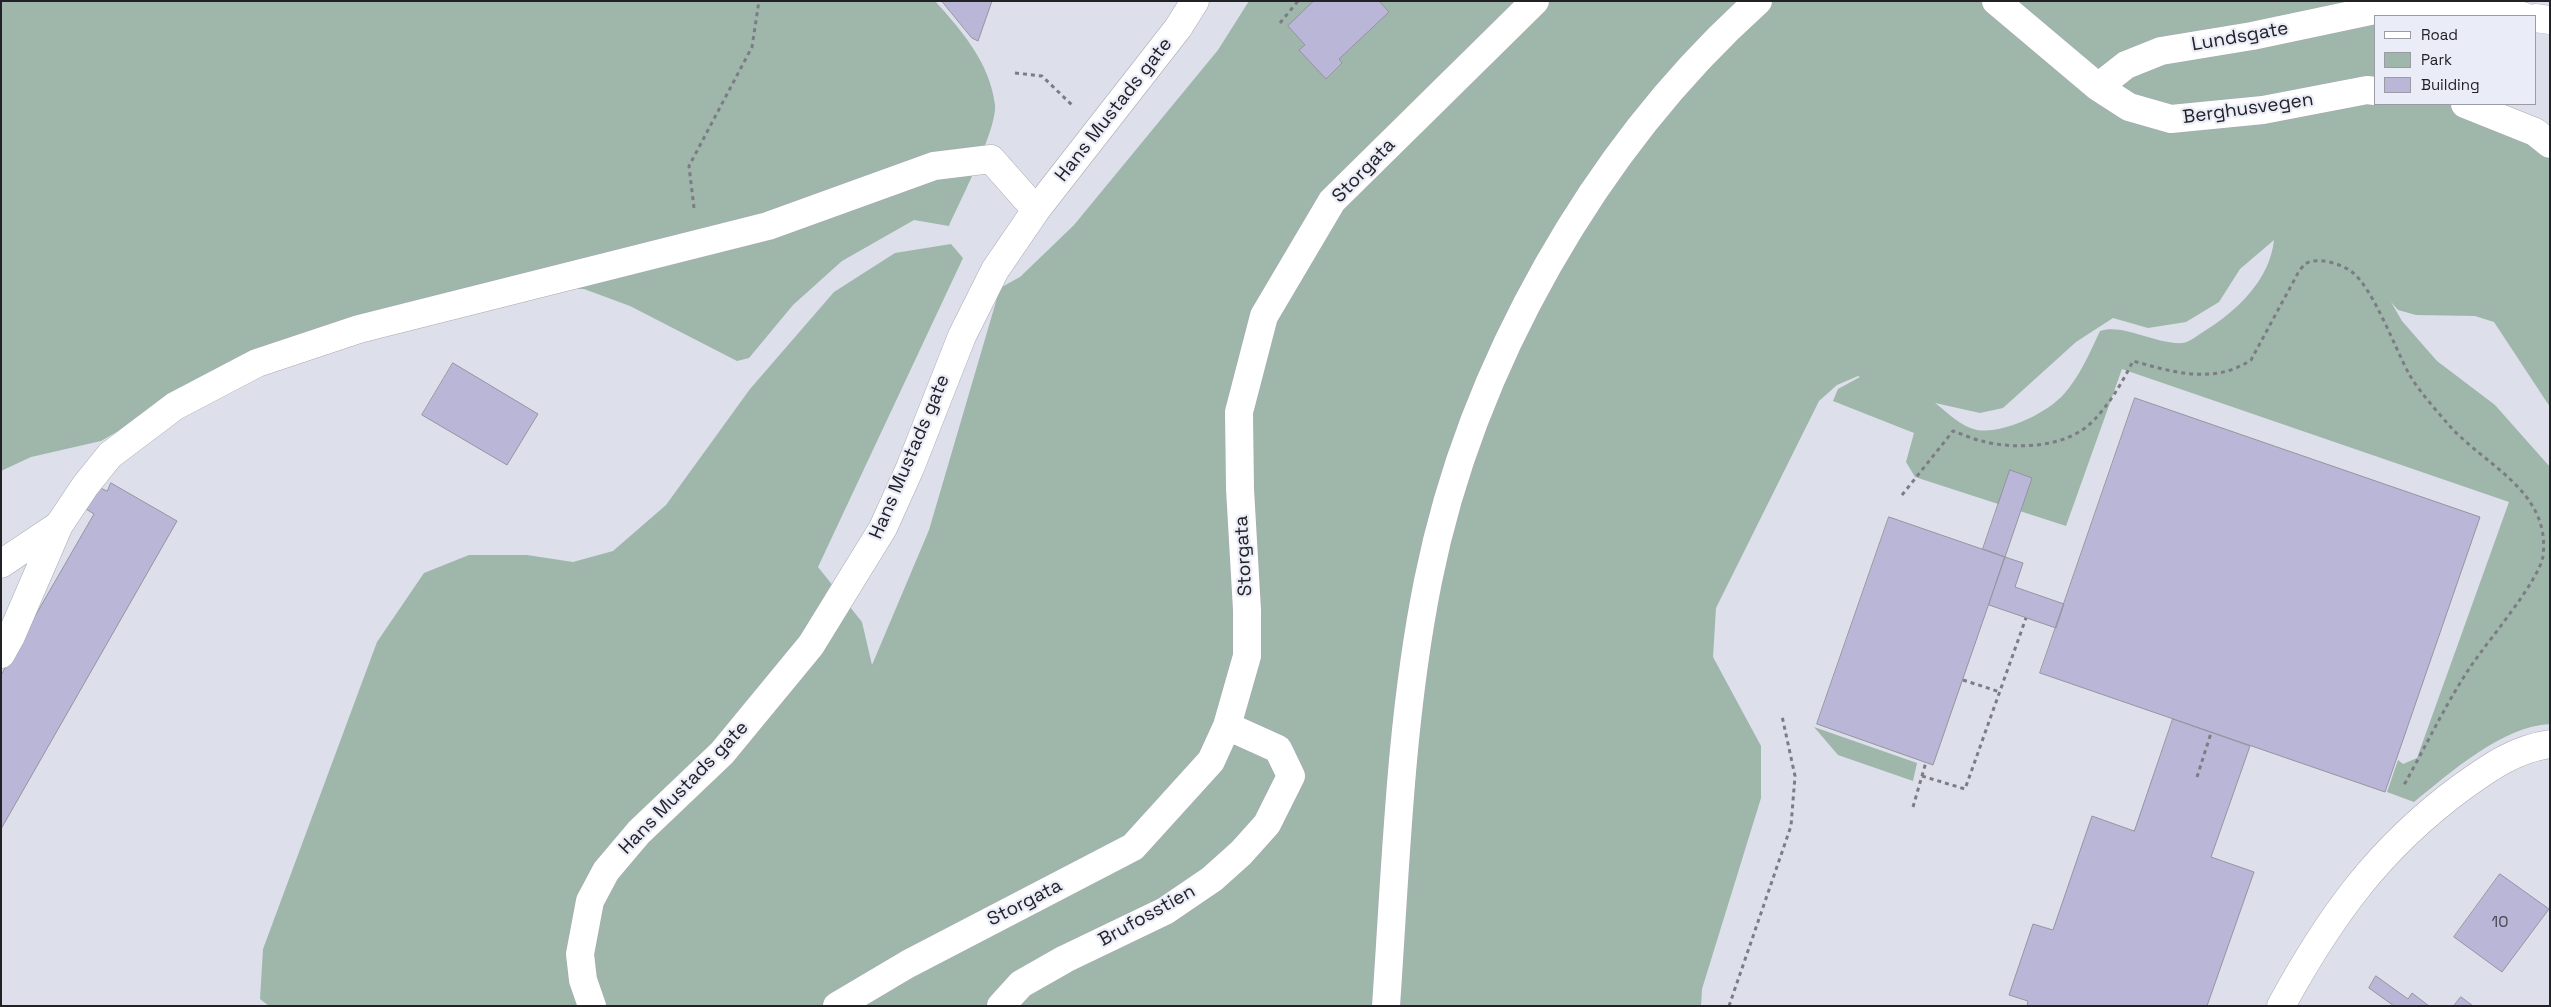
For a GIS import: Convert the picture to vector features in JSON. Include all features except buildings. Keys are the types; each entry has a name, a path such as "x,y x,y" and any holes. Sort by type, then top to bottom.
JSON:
{"main road":[{"name":"Hans Mustads gate","path":"592,1006 584,980 580,954 583,928 590,901 602,878 639,832 722,753 774,693 832,614 883,528 910,468 962,336 995,270 1036,210 1178,28 1195,1"},
{"name":"Storgata","path":"838,1005 908,964 1133,847 1211,761 1227,726 1247,656 1247,610 1240,489 1239,412 1264,316 1332,201 1535,1"},
{"path":"1386,1006 1402,759 1413,669 1428,578 1458,470 1476,415 1517,324 1545,270 1582,210 1663,101 1705,53 1758,1"},
{"name":"Lundsgate","path":"2098,87 2126,65 2161,51 2252,36 2375,10 2434,2 2516,15"},
{"path":"1998,3 2098,87"},
{"path":"2536,18 2550,20"},
{"name":"Berghusvegen","path":"2098,87 2129,107 2171,120 2263,110 2367,90 2374,91"},
{"path":"2468,105 2535,132 2550,144"},
{"path":"1,654 11,636 59,525 85,486 110,455 175,406 257,363 359,329 768,226 934,166 991,159 1036,210"},
{"path":"1,564 59,525"},
{"name":"Brufosstien","path":"1001,1006 1021,984 1065,959 1164,911 1212,879 1241,853 1267,824 1291,776 1278,749 1227,726"},
{"path":"2282,1006 2313,948 2359,883 2384,843 2501,759 2536,746 2550,744"}],"path":[{"path":"702,243 692,201 688,166 752,47 760,1"},
{"path":"1280,22 1298,1"},
{"path":"1015,73 1042,76 1082,114 1092,140"},
{"path":"1902,495 1953,430 1982,441 2012,445 2046,444 2068,437 2090,424 2103,410 2133,362 2182,374 2212,375 2239,368 2251,360 2298,273 2305,264 2317,260 2334,264 2352,272 2372,299 2410,375 2450,426 2521,490 2537,513 2543,540 2543,557 2536,575 2472,665 2402,788"},
{"path":"1922,776 1965,789 2026,618"},
{"path":"1963,680 2000,692"},
{"path":"1729,1006 1791,826 1795,776 1782,716"},
{"path":"2197,777 2211,733"},
{"path":"1914,807 1926,762"}],"green space":[{"path":"1,1 935,1 965,36 981,62 992,90 995,105 994,116 984,148 949,226 914,220 842,261 793,305 749,358 737,361 630,306 584,289 540,287 236,363 101,441 31,457 1,471"},
{"path":"1249,1 2474,1 2468,15 2374,15 2374,105 2502,105 2550,153 2550,407 2494,322 2475,316 2416,315 2398,310 2391,302 2402,321 2437,361 2495,405 2550,467 2550,724 2532,727 2495,742 2460,765 2414,802 2387,792 2398,760 2403,764 2417,758 2509,502 2122,369 2066,526 1915,477 1906,462 1914,433 1833,401 1838,389 1860,377 1858,376 1837,385 1819,401 1716,608 1713,657 1761,746 1761,798 1702,989 1701,1006 269,1006 260,999 263,949 377,642 424,573 469,555 527,555 573,562 613,551 666,505 750,389 834,292 895,253 951,244 963,258 818,567 862,622 872,665 929,530 1000,288 1020,277 1074,225 1218,50","holes":["2274,240 2266,268 2249,294 2239,305 2215,324 2183,343 2162,341 2119,330 2109,329 2100,331 2080,372 2070,387 2046,409 2024,421 1999,429 1977,430 1960,423 1935,403 1980,413 2003,408 2076,342 2113,318 2148,328 2186,322 2219,302 2240,269"]},
{"path":"1814,727 1917,763 1913,781 1838,755"}]}
